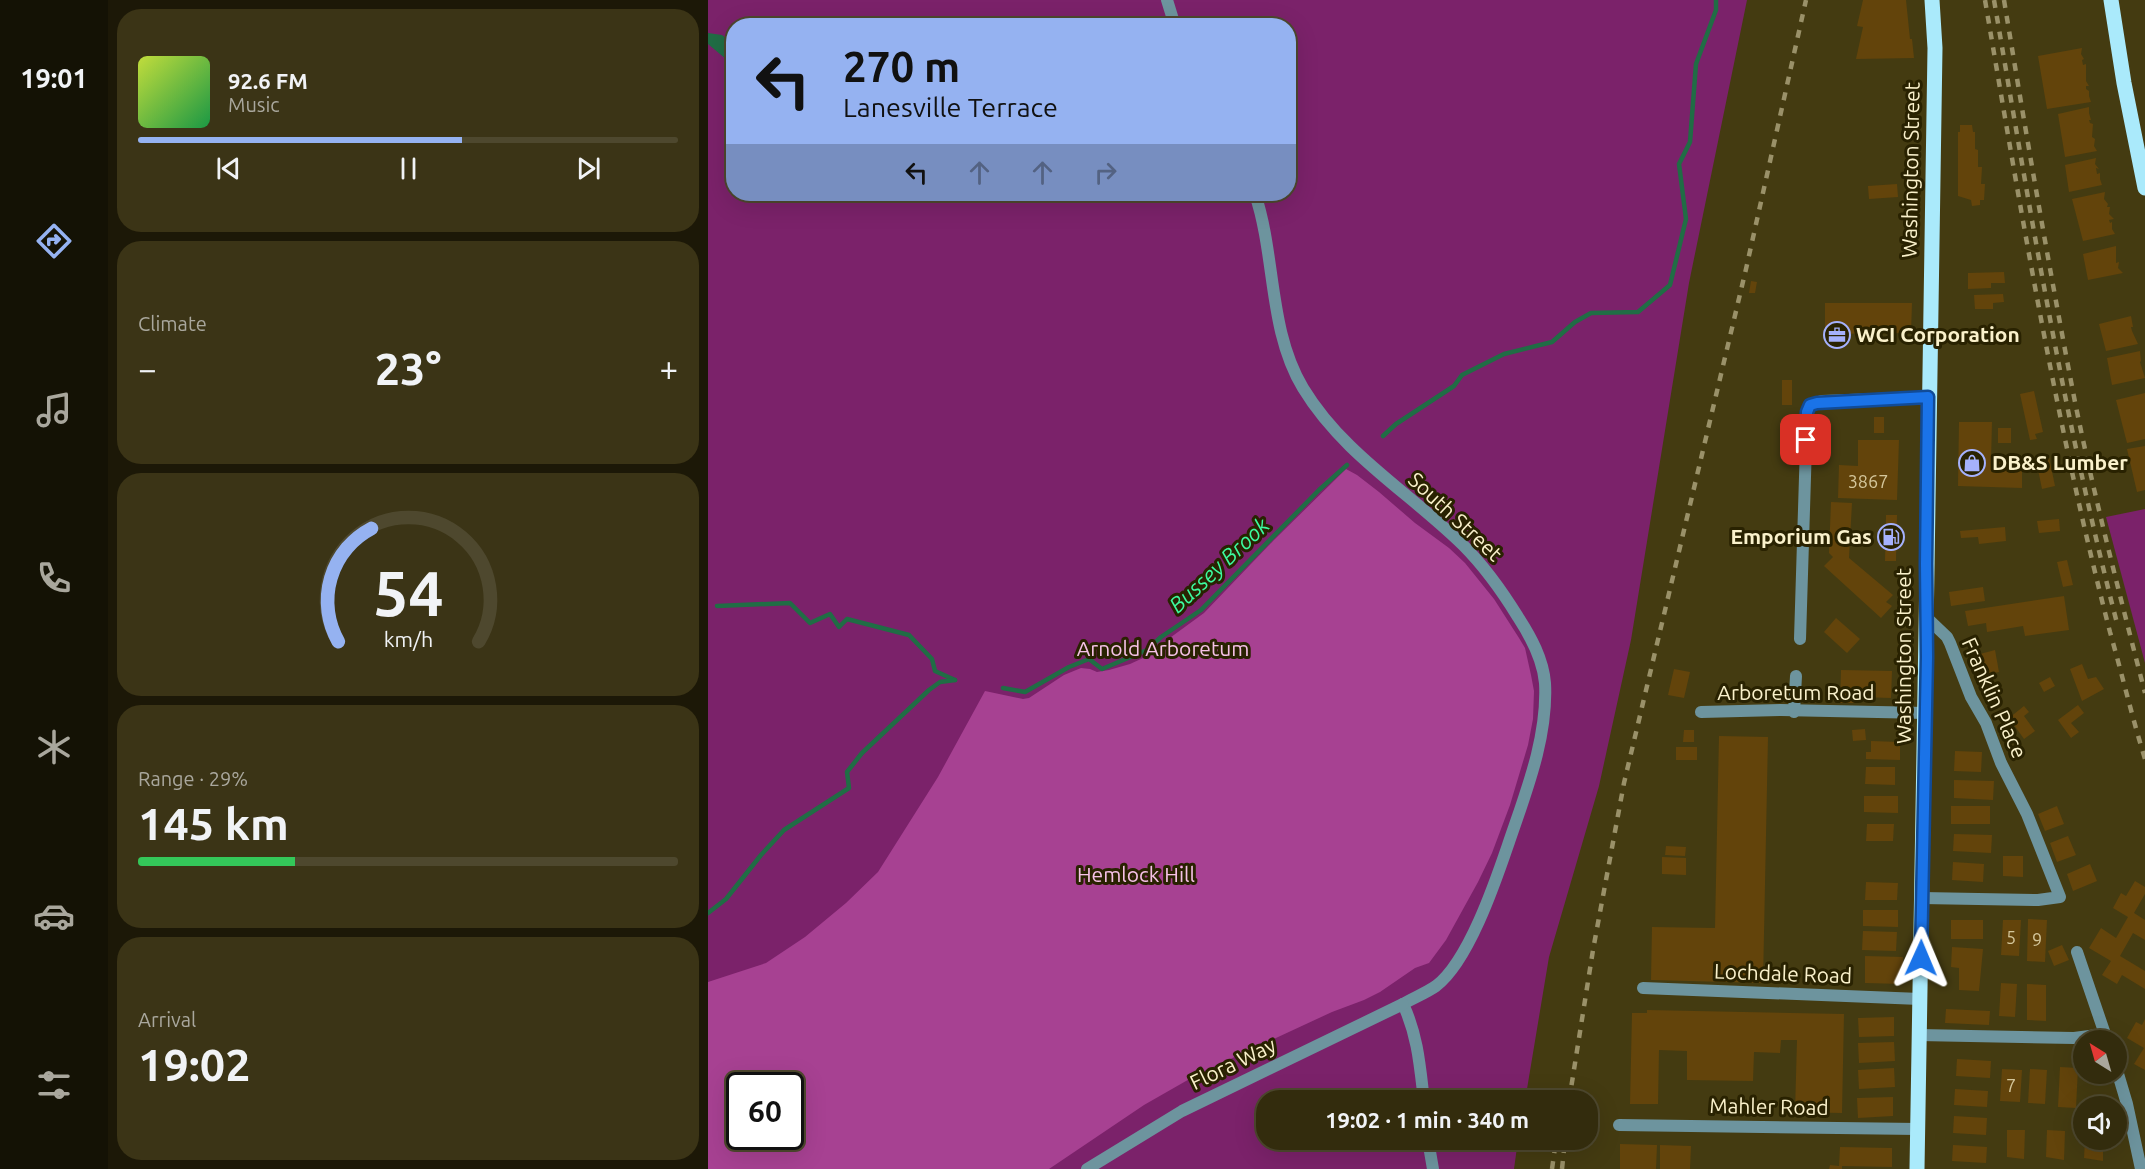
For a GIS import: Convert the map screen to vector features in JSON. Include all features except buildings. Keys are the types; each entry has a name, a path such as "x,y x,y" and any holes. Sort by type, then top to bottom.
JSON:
{"main road":[{"name":"Washington Street","path":"1917,1169 1935,48 1932,0"},
{"path":"2111,0 2124,83 2145,188"}],"street":[{"path":"1167,0 1173,18"},
{"name":"South Street","path":"1257,201 1263,221 1286,347 1301,385 1335,432 1376,471 1461,543 1489,574 1532,640 1543,672 1545,705 1533,768 1504,858 1483,910 1468,942 1437,986 1403,1004"},
{"path":"1800,639 1807,412 1810,405 1822,401 1928,397"},
{"name":"Franklin Place","path":"1922,898 2038,900 2060,897 2020,800 2001,763 1986,723 1971,697 1950,643 1947,637 1926,617"},
{"path":"1794,712 1796,676"},
{"name":"Arboretum Road","path":"1701,712 1926,713"},
{"path":"2077,951 2103,1030"},
{"name":"Lochdale Road","path":"1643,988 1920,999"},
{"path":"1403,1004 1416,1040 1423,1090"},
{"name":"Flora Way","path":"1087,1169 1182,1111 1403,1004"},
{"path":"1920,1035 2073,1038"},
{"path":"2121,1084 2132,1122 2141,1169"},
{"name":"Mahler Road","path":"1619,1125 1918,1129"},
{"path":"1429,1150 1432,1169"}],"green space":[{"name":"Arnold Arboretum","path":"708,0 1747,0 1689,283 1631,640 1599,786 1549,957 1527,1090 1256,1090 1256,1150 1517,1150 1514,1169 708,1169"},
{"name":"Hemlock Hill","path":"1346,469 1357,475 1449,548 1465,563 1494,599 1525,648 1534,691 1533,719 1528,745 1510,805 1492,853 1446,940 1429,963 1415,968 1364,1000 1332,1012 1200,1073 1144,1105 1049,1169 708,1169 708,982 766,963 805,937 846,903 878,872 938,777 985,691 1023,699 1029,698 1064,675 1081,668 1097,672 1130,664 1154,653 1167,640 1204,613"},
{"path":"2145,509 2145,663 2106,517"}],"shaded area":[{"path":"708,33 726,38 726,59 708,44"}],"waterway":[{"name":"Bussey Brook","path":"1383,436 1396,424 1454,386 1462,375 1504,354 1552,342 1575,322 1591,313 1638,312 1670,285 1686,219 1679,164 1690,142 1696,64 1716,10 1716,0"},
{"name":"Bussey Brook","path":"1003,688 1025,692 1069,667 1089,659 1102,669 1147,650 1161,637 1201,610 1319,490 1347,465"},
{"path":"717,606 790,603 810,623 830,614 839,627 847,619 909,635 932,659 935,671 955,680"},
{"name":"Bussey Brook","path":"708,913 726,899 784,830 849,788 847,772 862,753 929,690 940,682 955,680"}],"railway":[{"path":"1571,1090 1593,950 1624,783 1746,269 1806,0"},
{"path":"1985,0 2056,397 2110,632 2145,759"},
{"path":"1994,0 2065,393 2118,627"},
{"path":"2004,0 2075,402 2099,512 2145,693"},
{"path":"1552,1169 1555,1150"},
{"path":"1562,1169 1564,1150"}],"place":[{"name":"WCI Corporation","path":"1837,335"},
{"name":"DB&S Lumber","path":"1972,463"},
{"name":"Emporium Gas","path":"1891,537"}],"route":[{"path":"1806,440 1807,412 1810,405 1822,401 1928,397 1927,657 1921,958"}]}
